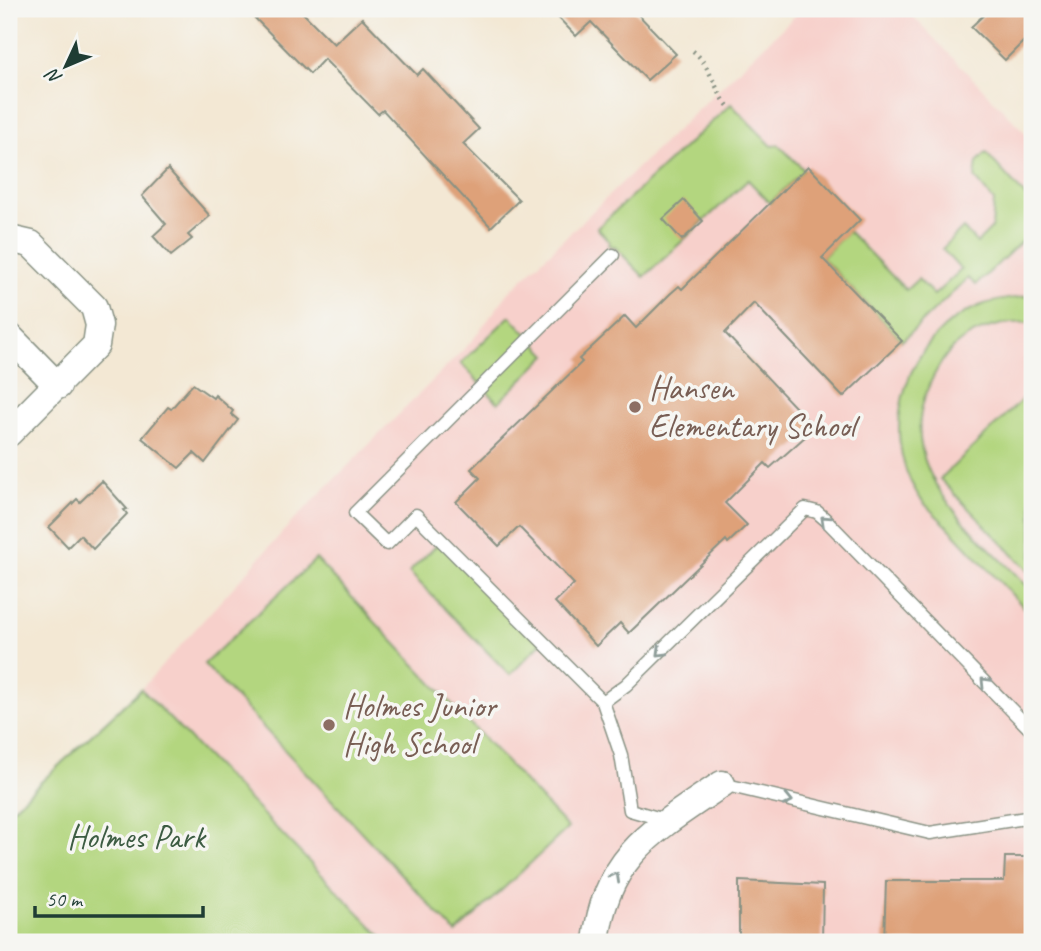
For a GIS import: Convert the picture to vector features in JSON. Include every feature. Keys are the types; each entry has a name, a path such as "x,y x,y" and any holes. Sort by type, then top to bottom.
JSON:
{"street":[{"path":"9,239 31,244 94,307 99,325 96,345 9,433"},
{"path":"9,336 58,386"},
{"path":"596,942 598,920 607,891 620,868 647,835 722,784"}],"lane":[{"path":"613,255 355,513 387,544 416,515 603,702 621,755 631,810 668,821"},
{"path":"603,702 626,685 805,509 817,512 825,519 1032,731"},
{"path":"722,784 930,833 1032,817"}],"path":[{"path":"693,51 702,58 713,86 729,107"}],"shaded area":[{"name":"Hansen Elementary School","path":"802,9 906,9 1032,140 1032,942 387,942 141,689 293,521 472,341 509,292"}],"green space":[{"path":"731,104 772,146 779,145 804,170 770,203 748,180 644,277 615,247 608,245 610,242 597,228"},
{"path":"986,153 1029,200 1026,237 976,285 968,278 902,341 822,258 848,231 906,290 918,279 934,295 961,270 942,249 963,228 977,243 992,228 994,201 975,178 977,162"},
{"path":"1026,296 1032,298 1032,323 1008,324 983,330 971,335 951,350 925,396 919,429 925,460 938,488 981,540 1032,591 1032,616 921,500 906,469 900,442 900,414 906,387 917,361 933,338 954,320 979,306"},
{"path":"510,316 547,355 498,403 461,363"},
{"path":"1032,390 1032,574 940,479"},
{"path":"442,540 542,642 510,675 409,572"},
{"path":"316,559 568,828 456,933 204,664"},
{"name":"Holmes Park","path":"141,689 387,942 9,942 9,812"}],"building":[{"path":"246,9 299,9 334,44 362,18 417,75 423,69 479,129 463,144 519,200 491,227 383,110 378,114 324,59 310,74"},
{"path":"550,9 633,9 676,54 647,80 591,22 576,36"},
{"path":"990,9 1032,9 1032,33 1005,60 971,27"},
{"path":"808,166 860,220 822,258 902,341 843,397 754,303 725,333 815,428 770,468 765,463 725,503 747,525 728,543 726,540 629,633 620,623 596,646 555,602 574,584 519,527 499,546 456,502 480,478 471,469 582,362 579,359 625,316 636,328 679,286 682,289"},
{"path":"168,169 210,216 188,235 192,239 171,256 153,236 166,224 142,196"},
{"path":"684,200 703,221 682,240 663,219"},
{"path":"193,384 213,398 215,395 233,411 231,414 238,420 205,463 194,453 179,468 142,438 168,407 171,409"},
{"path":"102,481 127,509 124,510 127,514 93,549 80,535 68,547 49,527 77,499 80,502"},
{"path":"1005,857 1032,857 1032,942 884,942 886,881 1004,881"},
{"path":"739,881 823,885 822,942 739,942"}],"place":[{"name":"Hansen Elementary School","path":"635,407"},
{"name":"Holmes Junior High School","path":"329,725"}]}
